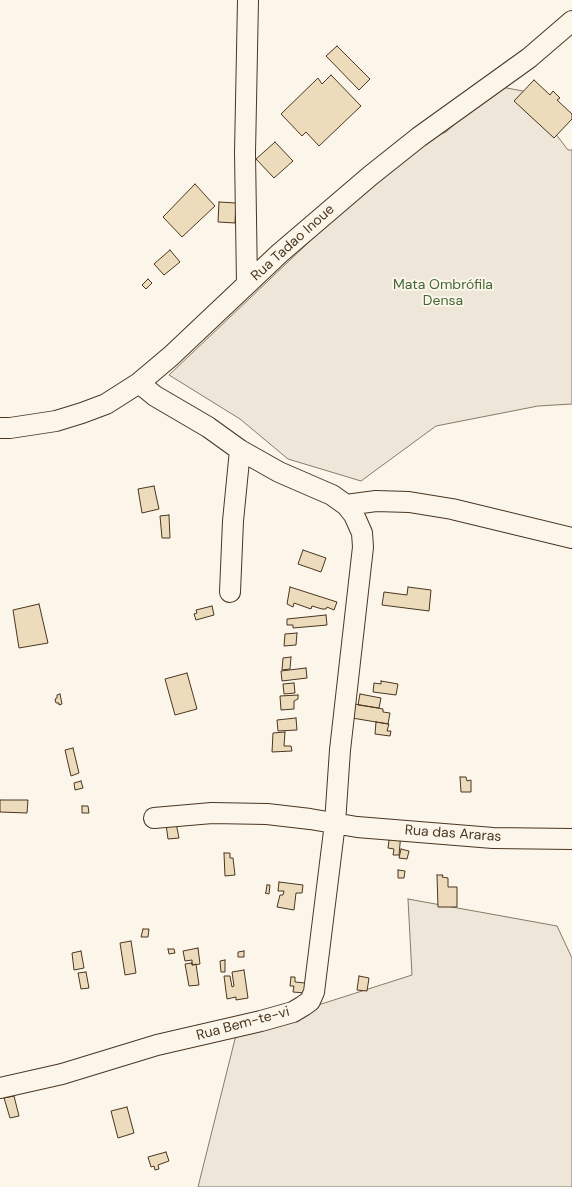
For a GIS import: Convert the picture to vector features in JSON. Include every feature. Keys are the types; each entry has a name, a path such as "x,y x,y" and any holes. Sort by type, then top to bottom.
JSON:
{"street":[{"path":"247,284 245,153 248,0"},
{"name":"Rua Tadao Inoue","path":"0,428 56,421 82,413 106,404 139,383 171,356 286,247 370,176 419,137 529,58 572,21"},
{"path":"139,383 155,396 208,427 240,450 279,472 332,495 346,505 376,501 409,502 452,508 572,538"},
{"path":"230,592 233,521 240,450"},
{"name":"Rua Bem-te-vi","path":"0,1088 62,1074 157,1045 240,1027 293,1012 310,1001 314,992 335,823 340,750 363,547 359,524 346,505"},
{"name":"Rua das Araras","path":"154,818 212,813 267,814 357,827 493,838 572,839"}],"green space":[{"name":"Mata Ombrófila Densa","path":"496,86 523,91 568,150 572,150 572,404 538,406 436,426 361,481 288,459 240,419 169,375 410,146 446,132"},
{"path":"408,899 557,926 572,958 572,1187 198,1187 237,1031 412,975"}],"building":[{"path":"337,46 370,79 359,90 326,56"},
{"path":"331,75 361,106 319,146 306,132 302,136 281,114 318,78 322,84"},
{"path":"534,80 550,95 553,91 560,98 557,100 572,114 572,119 554,138 514,101"},
{"path":"275,142 293,161 274,178 256,159"},
{"path":"195,184 215,206 182,237 163,217"},
{"path":"219,202 236,203 235,223 218,222"},
{"path":"170,250 180,262 164,275 154,264"},
{"path":"148,279 152,283 146,289 142,285"},
{"path":"154,486 159,509 142,513 138,489"},
{"path":"169,515 170,538 162,538 160,516"},
{"path":"303,550 326,558 321,572 298,564"},
{"path":"290,587 337,602 334,610 327,607 322,609 312,606 311,609 294,603 293,607 287,604"},
{"path":"408,587 431,590 429,611 382,605 384,592 407,595"},
{"path":"39,604 48,643 19,648 13,610"},
{"path":"212,606 214,615 196,620 194,614 197,613 196,610"},
{"path":"326,615 327,625 293,628 293,625 287,625 287,619"},
{"path":"297,633 296,645 284,646 285,634"},
{"path":"291,657 290,669 282,670 283,658"},
{"path":"306,668 307,678 282,681 281,671"},
{"path":"187,673 197,709 175,715 165,679"},
{"path":"381,681 398,684 396,695 373,692 374,683 381,684"},
{"path":"294,683 295,693 284,694 283,684"},
{"path":"60,694 62,704 59,705 55,699"},
{"path":"360,694 381,698 379,708 358,705"},
{"path":"298,695 298,699 294,701 294,709 281,710 280,696"},
{"path":"355,704 383,709 383,712 390,713 388,724 352,718"},
{"path":"296,718 297,730 278,731 277,720"},
{"path":"376,722 389,724 387,731 391,731 390,736 375,734"},
{"path":"285,732 284,746 291,746 292,751 272,752 273,733"},
{"path":"73,748 79,773 71,776 65,750"},
{"path":"460,777 466,777 467,781 471,780 471,792 461,792"},
{"path":"81,781 83,788 75,790 74,783"},
{"path":"0,800 28,800 27,813 0,812"},
{"path":"82,806 88,806 89,813 82,813"},
{"path":"176,823 179,838 168,839 166,824"},
{"path":"390,833 401,833 399,855 393,855 394,849 388,848"},
{"path":"401,849 409,851 407,859 399,858"},
{"path":"224,853 230,853 230,858 233,858 235,875 225,876"},
{"path":"398,870 405,871 404,878 398,878"},
{"path":"437,875 443,875 442,877 448,878 448,887 457,887 457,907 438,907"},
{"path":"279,882 303,885 302,893 296,893 294,910 277,907 280,895 283,895 284,891 278,891"},
{"path":"267,885 270,885 269,894 265,893"},
{"path":"143,929 149,929 148,937 141,937"},
{"path":"131,941 136,973 125,975 120,943"},
{"path":"198,948 200,964 192,965 192,960 185,961 183,951"},
{"path":"168,949 174,949 175,953 169,954"},
{"path":"81,951 84,968 74,970 72,953"},
{"path":"244,951 244,957 238,957 238,952"},
{"path":"225,960 225,972 221,972 220,961"},
{"path":"192,963 192,965 196,964 199,985 189,986 185,964"},
{"path":"244,970 248,998 236,1000 236,997 227,999 224,976 230,976 232,987 234,986 232,972"},
{"path":"86,972 89,988 81,989 78,973"},
{"path":"359,976 369,978 367,991 357,990"},
{"path":"291,977 295,977 295,982 305,983 305,993 293,992 294,986 290,986"},
{"path":"14,1096 19,1116 10,1118 4,1098"},
{"path":"127,1107 134,1133 118,1138 111,1111"},
{"path":"166,1152 169,1161 158,1165 159,1169 155,1170 154,1166 151,1167 148,1157"}]}
